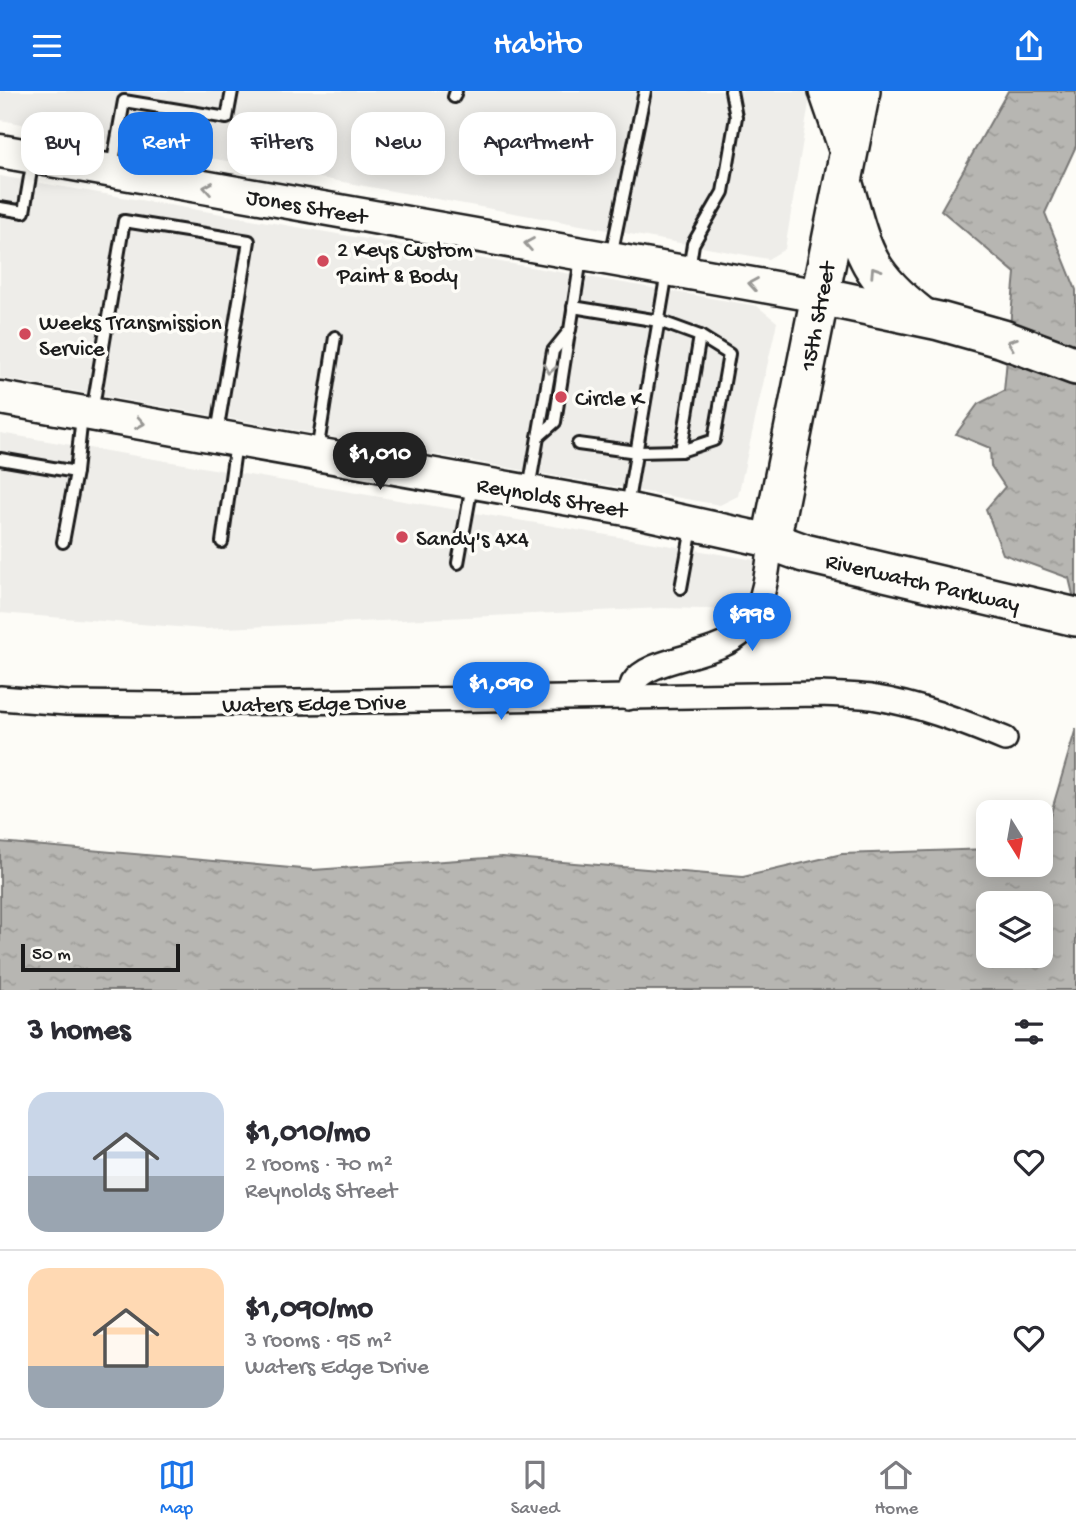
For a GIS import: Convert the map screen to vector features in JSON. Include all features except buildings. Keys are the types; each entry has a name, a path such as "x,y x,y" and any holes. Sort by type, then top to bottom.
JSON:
{"main road":[{"path":"828,91 869,262 887,287 931,319"},
{"name":"15th Street","path":"771,541 861,91"},
{"name":"Jones Street","path":"0,151 21,154"},
{"name":"Jones Street","path":"104,169 820,296"},
{"path":"820,296 931,319 1003,339 1076,366"},
{"name":"Reynolds Street","path":"0,398 626,509 771,541"},
{"name":"Riverwatch Parkway","path":"771,541 804,552 1076,617"}],"street":[{"path":"628,698 634,682 645,673 720,646 744,631 760,602 771,541"},
{"name":"Waters Edge Drive","path":"0,698 67,703 162,704 822,694 870,697 911,706 953,718 1005,739"}],"lane":[{"path":"112,170 124,100 227,118 232,91"},
{"path":"529,492 553,351 570,330 573,307 596,256 645,91"},
{"path":"626,509 659,321 678,271 723,192 737,117 731,91"},
{"path":"0,208 24,212 30,175"},
{"path":"63,542 124,221 249,241 227,438 222,542"},
{"path":"573,307 659,321 700,336 729,354 714,440 681,451 637,452 578,444"},
{"path":"681,451 700,336"},
{"path":"317,454 335,337"},
{"path":"0,459 76,472"},
{"path":"458,563 472,482"},
{"path":"681,588 694,522"}],"shaded area":[{"path":"0,91 810,91 785,249 768,259 304,175 337,175 337,112 227,112 227,161 213,159 213,112 118,112 118,141 104,139 104,112 21,112 21,124 0,120"},
{"path":"0,176 757,306 777,322 738,496 720,505 0,378"},
{"path":"0,433 755,560 743,610 663,608 204,629 0,613"}],"water":[{"path":"1008,91 1076,91 1076,146 1045,213 1076,290 1076,607 1069,578 1003,554 986,509 1005,487 991,466 990,448 956,434 978,404 1004,391 1015,273 941,210"},
{"path":"1076,728 1076,990 0,990 0,842 313,870 502,857 743,877 842,854 976,849 976,877 1054,877 1054,803"}],"place":[{"name":"2 Keys Custom Paint & Body","path":"323,261"},
{"name":"Weeks Transmission Service","path":"25,334"},
{"name":"Circle K","path":"561,397"},
{"name":"Sandy's 4x4","path":"402,537"}]}
